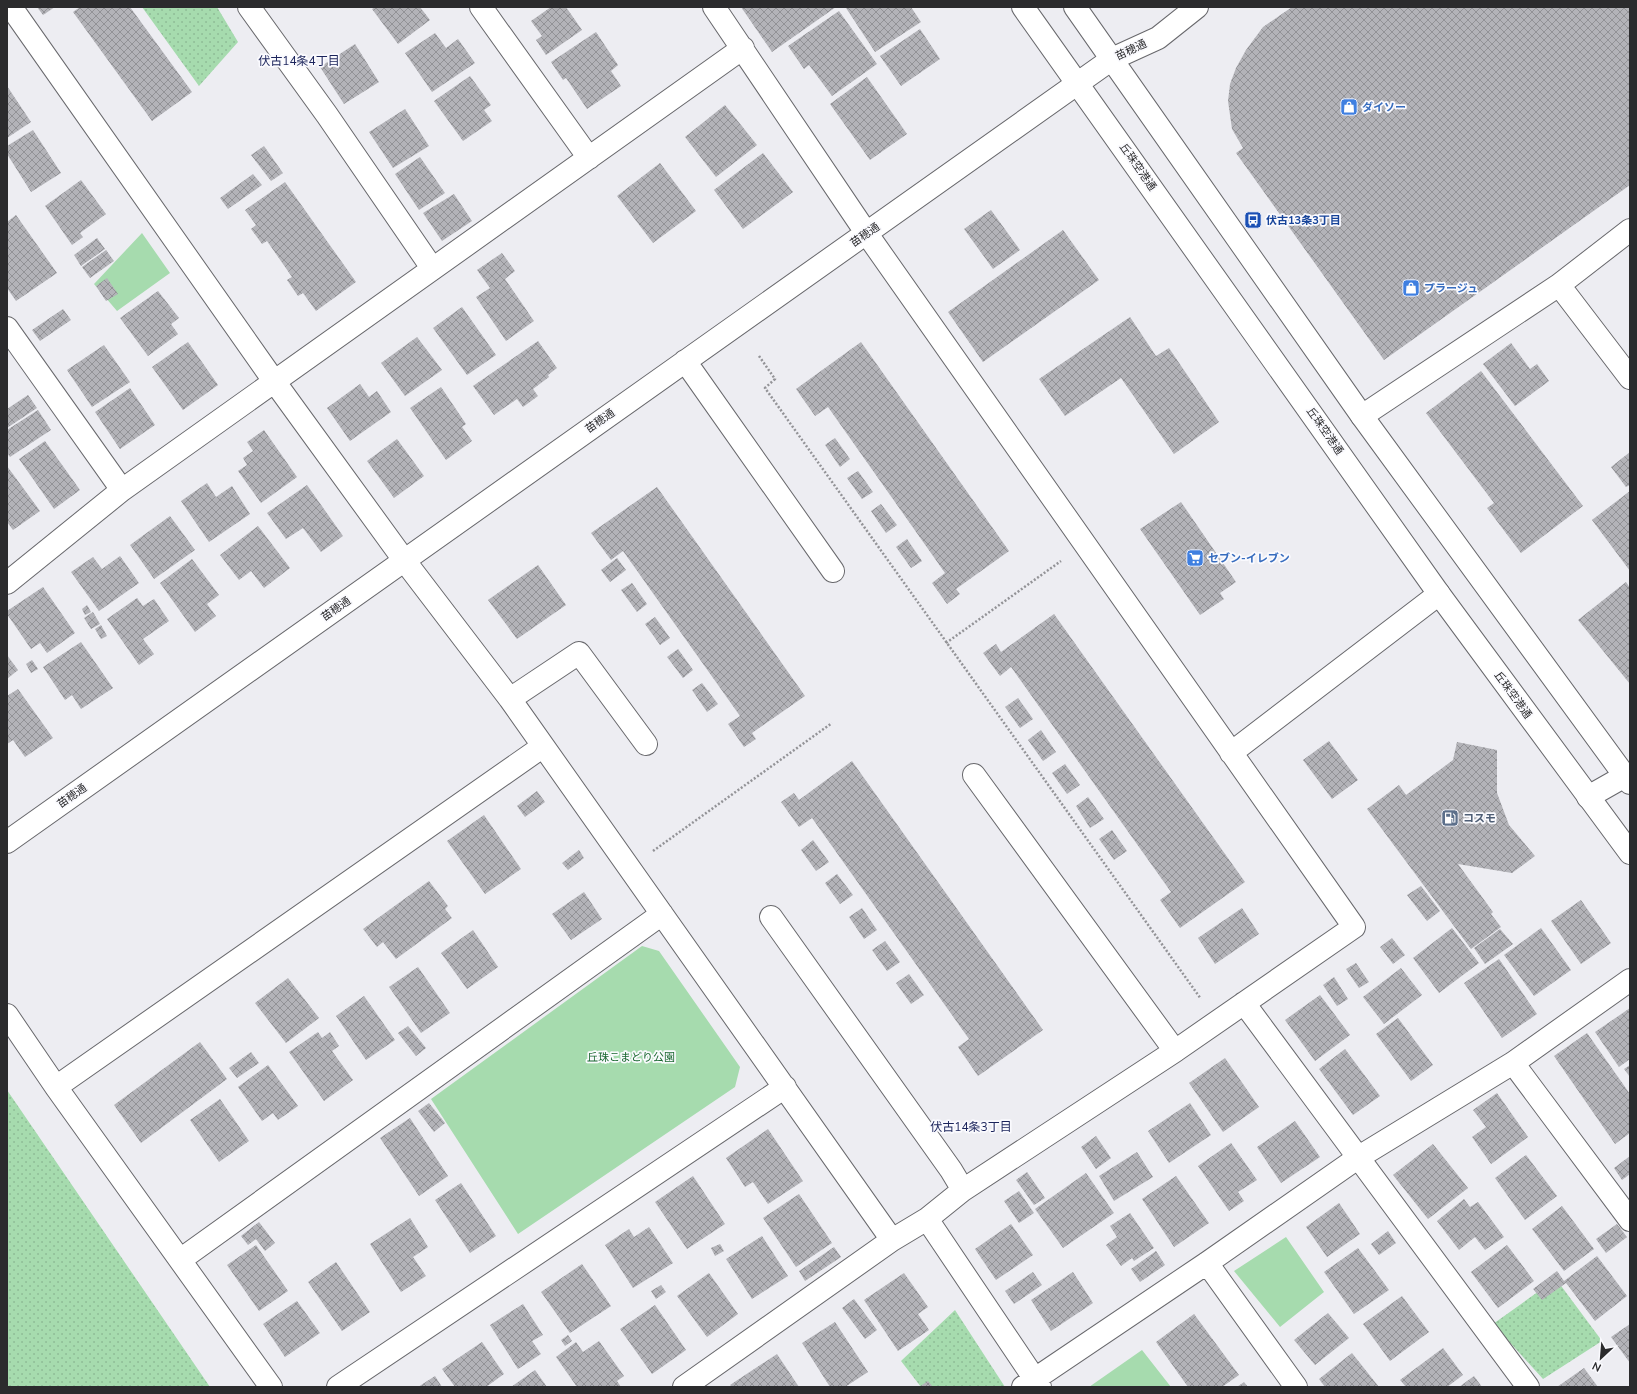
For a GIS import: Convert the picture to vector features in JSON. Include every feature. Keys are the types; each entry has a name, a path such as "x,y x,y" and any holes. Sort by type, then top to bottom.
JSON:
{"street":[{"path":"11,7 274,381 404,560 510,699 542,747 785,1087 892,1240"},
{"path":"249,7 327,115 432,268"},
{"path":"481,7 589,158"},
{"path":"684,1387 892,1240 927,1219 963,1190 1175,1051 1354,927 866,234 743,48 714,7"},
{"name":"丘珠空港通","path":"1023,7 1440,594 1630,853"},
{"path":"1075,7 1362,416 1628,778 1588,797"},
{"name":"苗穂通","path":"7,842 1112,59 1158,38 1197,7"},
{"path":"7,583 122,490 743,48"},
{"path":"1362,416 1559,285 1630,230"},
{"path":"1559,285 1630,378"},
{"path":"7,328 122,490"},
{"path":"685,361 833,571"},
{"path":"1231,753 1440,594"},
{"path":"510,699 580,653 646,744"},
{"path":"56,1087 542,747"},
{"path":"974,775 1175,1051"},
{"path":"180,1260 662,914"},
{"path":"771,917 951,1170 963,1190"},
{"path":"927,1219 1032,1384 1359,1157 1513,1063 1630,980"},
{"path":"1244,1003 1528,1387"},
{"path":"7,1015 56,1087 271,1387"},
{"path":"1513,1063 1630,1220"},
{"path":"338,1387 785,1087"},
{"path":"1207,1263 1296,1387"}],"path":[{"path":"759,356 775,379 765,388 1204,1003"},
{"path":"946,643 1062,561"},
{"path":"651,852 832,723"}],"green space":[{"path":"142,7 217,7 238,42 199,86"},
{"path":"142,233 170,273 117,311 94,284"},
{"name":"丘珠こまどり公園","path":"642,946 659,951 740,1067 735,1087 518,1234 431,1099"},
{"path":"7,1090 210,1387 7,1387"},
{"path":"1286,1237 1324,1292 1280,1327 1234,1271"},
{"path":"1556,1279 1602,1341 1543,1379 1493,1324"},
{"path":"955,1310 1005,1387 921,1387 901,1361"},
{"path":"1142,1350 1171,1387 1089,1387"}],"building":[{"path":"37,7 55,7 43,15"},
{"path":"80,7 130,7 192,92 152,121 73,12"},
{"path":"375,7 420,7 430,20 398,44 372,9"},
{"path":"551,7 566,7 582,30 546,55 536,40 542,36 531,21"},
{"path":"741,7 836,7 772,52"},
{"path":"911,7 921,22 875,52 846,8"},
{"path":"1292,7 1630,7 1630,185 1384,360 1236,153 1243,148 1232,129 1228,101 1230,84 1236,68 1246,50 1263,27"},
{"path":"839,11 877,64 832,96 809,65 804,69 788,46"},
{"path":"920,29 940,59 901,86 880,56"},
{"path":"596,32 618,65 611,71 621,86 587,109 566,78 563,80 551,62"},
{"path":"435,33 446,48 458,39 475,63 432,92 405,53"},
{"path":"355,44 379,82 344,104 320,67"},
{"path":"470,76 491,105 484,110 492,121 463,141 434,101"},
{"path":"867,77 907,134 870,160 830,104"},
{"path":"7,86 31,122 7,138"},
{"path":"725,105 757,145 716,177 685,137"},
{"path":"405,109 429,146 393,168 369,132"},
{"path":"33,130 61,173 31,192 7,154 7,146"},
{"path":"264,146 283,173 271,181 251,155"},
{"path":"763,153 793,192 743,229 714,190"},
{"path":"420,157 445,193 419,210 395,174"},
{"path":"660,163 696,211 653,243 617,196"},
{"path":"253,174 262,185 228,209 220,198"},
{"path":"81,180 106,214 80,233 83,237 72,245 45,206"},
{"path":"285,182 356,282 316,311 303,293 298,296 287,280 292,277 267,241 262,244 251,229 256,225 245,210"},
{"path":"454,194 472,221 442,241 423,213"},
{"path":"991,210 1020,250 993,269 964,229"},
{"path":"16,215 57,273 16,301 7,288 7,222"},
{"path":"1063,230 1099,280 983,362 948,312"},
{"path":"97,238 105,249 81,266 74,255"},
{"path":"106,250 114,261 90,278 82,267"},
{"path":"502,253 515,271 505,279 534,321 506,341 476,297 490,288 477,270"},
{"path":"107,278 118,294 106,301 96,286"},
{"path":"158,291 179,318 171,324 178,334 148,356 120,318"},
{"path":"462,307 496,355 467,375 433,328"},
{"path":"63,309 71,320 40,341 32,330"},
{"path":"1130,317 1156,356 1169,348 1219,422 1174,454 1121,378 1065,416 1039,379"},
{"path":"417,337 442,370 405,396 381,363"},
{"path":"538,341 557,368 548,375 549,377 533,389 538,396 523,407 517,399 494,415 473,386"},
{"path":"188,342 218,385 183,410 152,367"},
{"path":"861,342 1009,551 956,589 960,594 947,604 932,583 945,573 828,407 815,416 796,389"},
{"path":"1511,343 1530,369 1537,364 1549,381 1515,406 1483,364"},
{"path":"104,345 130,382 92,407 67,370"},
{"path":"1481,371 1583,506 1521,553 1487,508 1494,503 1426,413"},
{"path":"360,384 369,397 377,391 391,412 350,441 327,408"},
{"path":"441,387 466,424 462,427 472,441 446,460 410,408"},
{"path":"130,388 155,425 120,449 95,412"},
{"path":"28,395 37,408 7,428 7,409"},
{"path":"38,410 51,430 10,457 7,453 7,430"},
{"path":"264,430 297,477 261,503 238,471 247,465 243,458 253,451 247,442"},
{"path":"835,438 850,459 840,467 825,445"},
{"path":"397,439 424,476 394,498 367,461"},
{"path":"45,441 80,490 54,509 19,459"},
{"path":"1630,452 1630,485 1626,487 1611,467"},
{"path":"7,466 40,511 13,530 7,522"},
{"path":"858,471 873,492 862,499 847,478"},
{"path":"207,483 216,497 232,486 250,514 209,542 181,501"},
{"path":"307,485 343,536 321,552 303,528 286,539 267,513"},
{"path":"657,487 805,696 752,733 756,739 744,747 728,724 740,716 623,551 611,560 591,533"},
{"path":"1630,491 1630,571 1592,520"},
{"path":"1181,502 1236,582 1220,593 1224,599 1200,615 1140,529"},
{"path":"881,504 897,525 886,533 871,511"},
{"path":"170,516 195,550 154,579 130,545"},
{"path":"258,526 290,568 264,588 251,571 239,580 220,555"},
{"path":"907,539 922,561 911,568 896,547"},
{"path":"120,556 139,583 99,611 71,572 93,557 102,569"},
{"path":"617,558 626,570 610,582 601,570"},
{"path":"192,559 219,595 207,604 216,616 195,632 160,583"},
{"path":"538,565 566,605 517,639 488,600"},
{"path":"1626,582 1630,588 1630,684 1578,620"},
{"path":"632,583 647,604 637,612 621,590"},
{"path":"43,587 75,633 47,653 40,643 31,649 7,614 7,611"},
{"path":"137,598 143,606 154,599 169,621 143,639 154,654 139,665 107,619"},
{"path":"87,605 91,612 85,615 82,609"},
{"path":"93,612 100,624 91,629 84,618"},
{"path":"1054,614 1245,882 1180,928 1160,900 1171,892 1011,667 1000,676 983,653 996,644 1001,652"},
{"path":"655,617 670,638 660,645 645,624"},
{"path":"101,625 107,636 101,639 95,629"},
{"path":"81,642 113,688 81,709 72,695 65,700 43,667"},
{"path":"678,649 693,670 683,678 667,657"},
{"path":"7,655 18,670 7,679"},
{"path":"32,660 38,669 31,673 26,664"},
{"path":"702,683 718,704 707,712 692,690"},
{"path":"18,689 53,738 25,757 13,740 7,744 7,696"},
{"path":"1018,698 1033,719 1020,728 1005,707"},
{"path":"1041,730 1056,752 1043,761 1028,740"},
{"path":"1329,741 1358,780 1332,799 1303,760"},
{"path":"1457,742 1497,750 1497,793 1509,825 1535,856 1512,873 1458,864 1493,912 1491,914 1501,927 1471,949 1367,809 1399,785 1406,795 1453,760"},
{"path":"852,761 1043,1030 978,1076 958,1047 969,1039 812,818 799,827 781,802 794,793 799,800"},
{"path":"1065,764 1080,785 1067,794 1052,773"},
{"path":"537,791 545,802 525,817 517,806"},
{"path":"1088,797 1104,819 1090,828 1076,806"},
{"path":"484,815 521,869 485,894 447,841"},
{"path":"1112,830 1127,851 1114,860 1099,839"},
{"path":"813,840 829,862 816,871 801,850"},
{"path":"579,850 584,858 568,870 562,863"},
{"path":"837,874 853,895 840,904 825,883"},
{"path":"429,881 448,906 445,909 452,918 396,959 383,942 377,947 363,929"},
{"path":"1421,886 1440,911 1427,921 1407,895"},
{"path":"584,892 602,919 571,940 552,914"},
{"path":"1581,900 1611,943 1581,964 1551,921"},
{"path":"862,908 877,930 864,939 849,917"},
{"path":"1242,908 1259,934 1215,964 1198,938"},
{"path":"1452,928 1479,963 1439,993 1413,958"},
{"path":"1541,928 1571,970 1534,996 1504,955"},
{"path":"1500,929 1513,944 1485,964 1474,948"},
{"path":"473,930 498,967 467,989 441,953"},
{"path":"1392,938 1405,955 1393,964 1380,947"},
{"path":"885,941 900,962 887,971 872,950"},
{"path":"1499,959 1537,1014 1502,1038 1464,983"},
{"path":"1356,963 1369,982 1359,988 1346,969"},
{"path":"418,967 450,1013 421,1033 389,987"},
{"path":"1401,968 1422,995 1384,1024 1363,997"},
{"path":"909,974 924,995 911,1004 896,983"},
{"path":"1334,977 1348,999 1337,1006 1323,985"},
{"path":"288,978 319,1018 286,1043 255,1003"},
{"path":"1320,995 1350,1035 1315,1061 1285,1020"},
{"path":"364,996 395,1040 366,1060 336,1016"},
{"path":"1630,1008 1630,1059 1619,1067 1595,1032"},
{"path":"1398,1018 1433,1065 1411,1081 1376,1034"},
{"path":"408,1026 426,1048 416,1056 398,1033"},
{"path":"318,1032 322,1038 330,1032 339,1046 332,1051 353,1080 324,1101 289,1052"},
{"path":"1587,1033 1630,1094 1630,1133 1615,1144 1554,1056"},
{"path":"200,1042 227,1079 141,1143 114,1105"},
{"path":"1345,1049 1380,1096 1353,1115 1319,1069"},
{"path":"251,1052 259,1063 237,1078 229,1068"},
{"path":"1225,1058 1259,1107 1223,1132 1189,1083"},
{"path":"268,1065 298,1106 278,1120 273,1113 262,1121 238,1087"},
{"path":"1630,1065 1630,1077 1624,1069"},
{"path":"1497,1093 1528,1137 1491,1164 1472,1137 1486,1127 1473,1110"},
{"path":"220,1099 249,1141 219,1162 190,1120"},
{"path":"429,1103 445,1123 434,1132 418,1111"},
{"path":"1190,1103 1211,1135 1169,1163 1148,1131"},
{"path":"410,1118 448,1176 419,1196 380,1138"},
{"path":"1295,1121 1320,1157 1281,1183 1257,1147"},
{"path":"768,1129 803,1181 768,1204 753,1182 745,1187 726,1158"},
{"path":"1096,1136 1111,1158 1096,1169 1081,1147"},
{"path":"1231,1143 1257,1180 1238,1192 1244,1201 1229,1211 1198,1166"},
{"path":"1433,1144 1468,1188 1428,1219 1393,1175"},
{"path":"1137,1152 1153,1177 1114,1201 1099,1176"},
{"path":"1526,1155 1557,1196 1525,1220 1495,1178"},
{"path":"1630,1156 1630,1174 1622,1180 1614,1168"},
{"path":"1027,1172 1045,1198 1034,1205 1016,1180"},
{"path":"1086,1173 1114,1213 1063,1248 1035,1209"},
{"path":"693,1176 725,1224 687,1249 655,1202"},
{"path":"1176,1176 1209,1223 1174,1247 1142,1199"},
{"path":"461,1183 496,1236 470,1253 435,1200"},
{"path":"1019,1191 1034,1213 1019,1223 1004,1201"},
{"path":"799,1194 832,1243 796,1267 763,1218"},
{"path":"1464,1199 1470,1207 1478,1202 1504,1237 1485,1250 1475,1237 1459,1250 1437,1221"},
{"path":"1339,1203 1360,1234 1327,1257 1306,1227"},
{"path":"1562,1206 1594,1249 1564,1271 1532,1229"},
{"path":"1130,1213 1154,1248 1134,1261 1132,1258 1121,1266 1106,1245 1117,1237 1110,1226"},
{"path":"410,1218 428,1247 413,1257 426,1276 401,1292 370,1244"},
{"path":"259,1222 275,1243 265,1251 256,1239 248,1245 241,1236"},
{"path":"1011,1224 1033,1255 996,1280 975,1249"},
{"path":"1617,1224 1627,1237 1606,1253 1596,1239"},
{"path":"649,1227 673,1263 633,1288 605,1245 629,1229 634,1237"},
{"path":"1388,1231 1396,1243 1379,1255 1371,1244"},
{"path":"762,1236 788,1276 752,1299 726,1259"},
{"path":"720,1244 724,1251 715,1256 711,1248"},
{"path":"256,1245 288,1291 259,1311 227,1265"},
{"path":"1507,1245 1534,1281 1498,1308 1471,1272"},
{"path":"834,1247 841,1257 805,1281 799,1271"},
{"path":"1358,1248 1389,1290 1354,1314 1324,1272"},
{"path":"1156,1251 1165,1265 1140,1282 1131,1269"},
{"path":"1597,1256 1627,1296 1595,1321 1566,1283 1542,1300 1533,1289 1557,1271 1564,1281"},
{"path":"336,1262 370,1312 342,1331 308,1282"},
{"path":"582,1264 611,1306 570,1333 541,1292"},
{"path":"1033,1272 1042,1285 1014,1304 1005,1291"},
{"path":"1073,1272 1093,1303 1051,1331 1031,1300"},
{"path":"709,1273 738,1314 707,1337 677,1296"},
{"path":"904,1273 928,1307 918,1314 929,1330 898,1351 864,1300"},
{"path":"661,1285 666,1292 656,1299 651,1291"},
{"path":"1402,1296 1429,1332 1390,1361 1363,1324"},
{"path":"854,1299 877,1330 865,1339 842,1308"},
{"path":"297,1301 320,1333 285,1357 263,1324"},
{"path":"523,1304 543,1335 532,1341 541,1354 518,1369 490,1325"},
{"path":"655,1305 686,1350 652,1374 620,1329"},
{"path":"1328,1313 1349,1338 1315,1365 1294,1340"},
{"path":"1194,1314 1239,1375 1222,1387 1188,1387 1156,1342"},
{"path":"835,1322 868,1372 845,1387 830,1387 802,1343"},
{"path":"1630,1324 1630,1363 1611,1337"},
{"path":"568,1335 572,1341 565,1346 561,1340"},
{"path":"599,1341 624,1376 617,1381 621,1387 577,1387 556,1357 576,1342 583,1352"},
{"path":"482,1342 504,1374 486,1387 455,1387 442,1369"},
{"path":"1443,1348 1463,1375 1447,1387 1406,1387 1400,1380"},
{"path":"1352,1353 1379,1387 1325,1387 1319,1379"},
{"path":"777,1354 799,1387 732,1387 730,1385"},
{"path":"1584,1368 1598,1387 1557,1387"},
{"path":"535,1370 547,1387 511,1387"},
{"path":"435,1376 442,1387 418,1387"},
{"path":"1474,1376 1482,1387 1459,1387"},
{"path":"928,1381 933,1387 919,1387"},
{"path":"1244,1382 1248,1387 1237,1387"}],"place":[{"name":"ダイソー","path":"1349,107"},
{"name":"伏古13条3丁目","path":"1253,220"},
{"name":"プラージュ","path":"1411,288"},
{"name":"セブン-イレブン","path":"1195,558"},
{"name":"コスモ","path":"1450,818"}],"district":[{"name":"伏古14条4丁目","path":"299,61"},
{"name":"伏古14条3丁目","path":"971,1127"}]}
